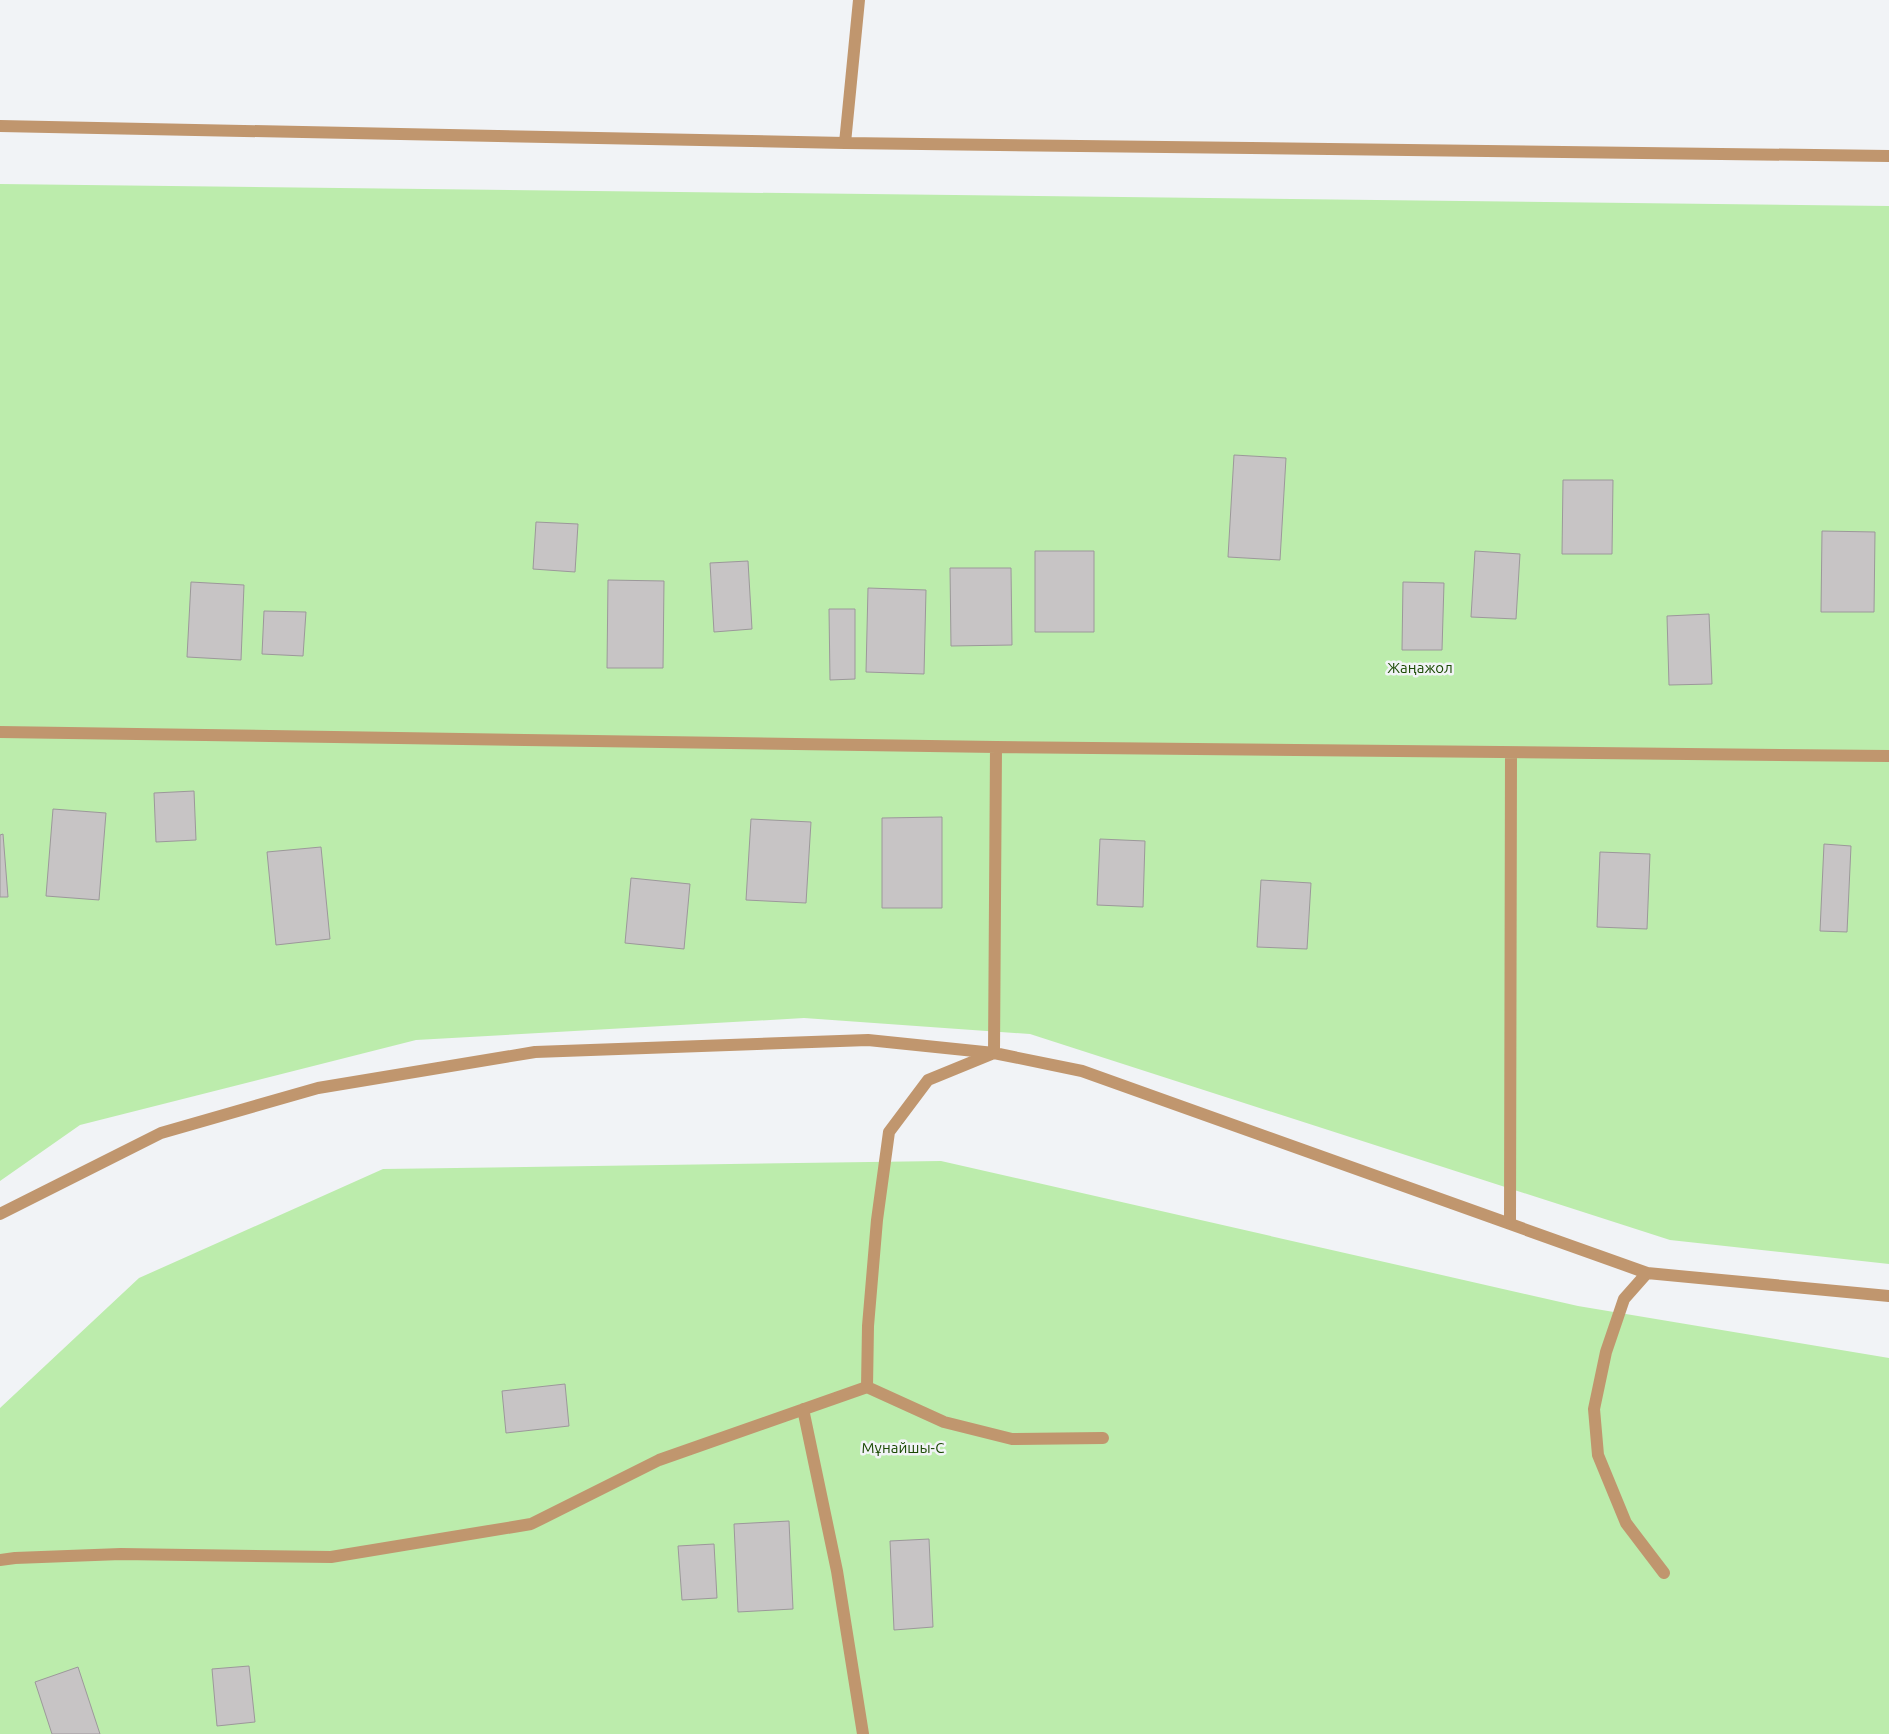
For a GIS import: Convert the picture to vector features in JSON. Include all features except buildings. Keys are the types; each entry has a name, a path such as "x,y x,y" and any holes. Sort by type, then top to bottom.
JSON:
{"street":[{"path":"845,143 859,0"},
{"path":"0,126 845,143 1889,156"},
{"path":"0,732 996,747 1889,756"},
{"path":"994,1052 996,747"},
{"path":"1510,1224 1511,753"},
{"path":"0,1214 161,1133 318,1088 535,1052 868,1040 994,1052 1082,1072 1647,1273 1889,1296"},
{"path":"867,1387 869,1316 877,1220 888,1132 928,1080 994,1052"},
{"path":"1647,1273 1624,1300 1606,1352 1594,1410 1598,1455 1626,1523 1664,1573"},
{"path":"0,1560 121,1554 331,1557 531,1524 659,1460 867,1387 944,1422 1012,1439 1103,1438"},
{"path":"804,1409 837,1571 863,1734"}],"green space":[{"name":"Жаңажол","path":"0,184 1889,206 1889,1264 1670,1240 1030,1034 804,1018 416,1040 80,1125 0,1181"},
{"name":"Мұнайшы-С","path":"941,1161 1578,1306 1889,1358 1889,1734 0,1734 0,1408 139,1278 383,1169"}]}
